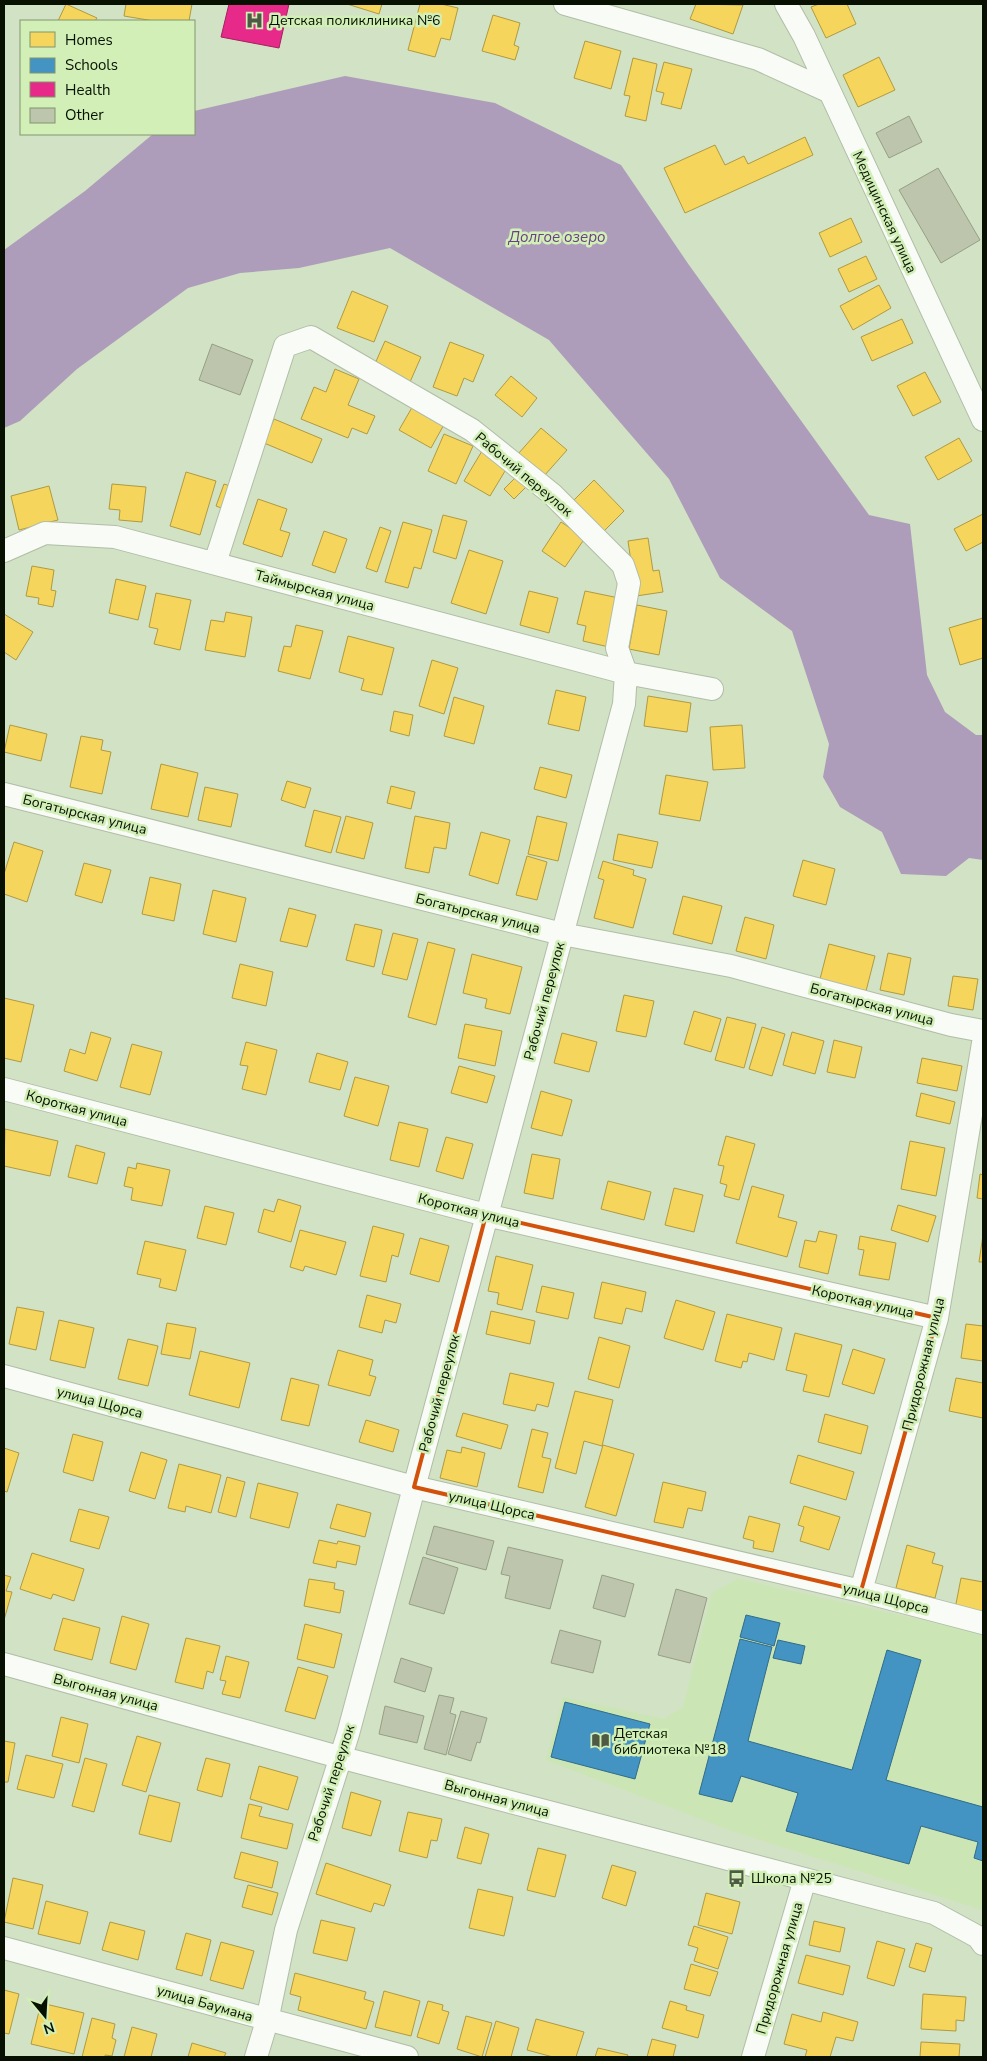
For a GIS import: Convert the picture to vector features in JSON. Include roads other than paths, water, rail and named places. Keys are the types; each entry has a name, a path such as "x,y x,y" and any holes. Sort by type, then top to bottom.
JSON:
{"street":[{"path":"565,4 758,59 828,92"},
{"name":"Медицинская улица","path":"786,4 804,36 828,92 983,420"},
{"name":"Рабочий переулок","path":"215,562 285,346 311,337 472,430 552,494 623,565 629,583 617,648 626,673 624,704 348,1734 339,1757 286,1930 267,2021 256,2057"},
{"name":"Таймырская улица","path":"4,551 45,533 114,537 215,562 626,673 712,689"},
{"name":"Богатырская улица","path":"4,794 562,934 731,966 951,1025 983,1031"},
{"name":"Придорожная улица","path":"861,1591 937,1318 983,1043"},
{"name":"Короткая улица","path":"4,1089 486,1215 937,1318"},
{"name":"улица Щорса","path":"4,1376 414,1487 861,1591 983,1623"},
{"name":"Выгонная улица","path":"4,1664 339,1757 934,1913 978,1937 983,1944"},
{"name":"Придорожная улица","path":"753,2057 805,1879"},
{"name":"улица Баумана","path":"4,1948 267,2021 407,2057"}],"water":[{"name":"Долгое озеро","path":"345,76 495,103 621,165 689,265 869,515 910,524 927,675 945,712 976,735 983,735 983,860 969,858 946,876 901,874 882,832 840,807 823,777 829,744 792,631 720,578 669,479 549,340 390,248 299,268 240,273 188,288 77,369 20,421 4,428 4,250 85,191 152,135 195,135 195,111"}],"place":[{"name":"Детская поликлиника №6","path":"255,20"},
{"name":"Детская библиотека №18","path":"600,1741"},
{"name":"Школа №25","path":"737,1878"}]}
